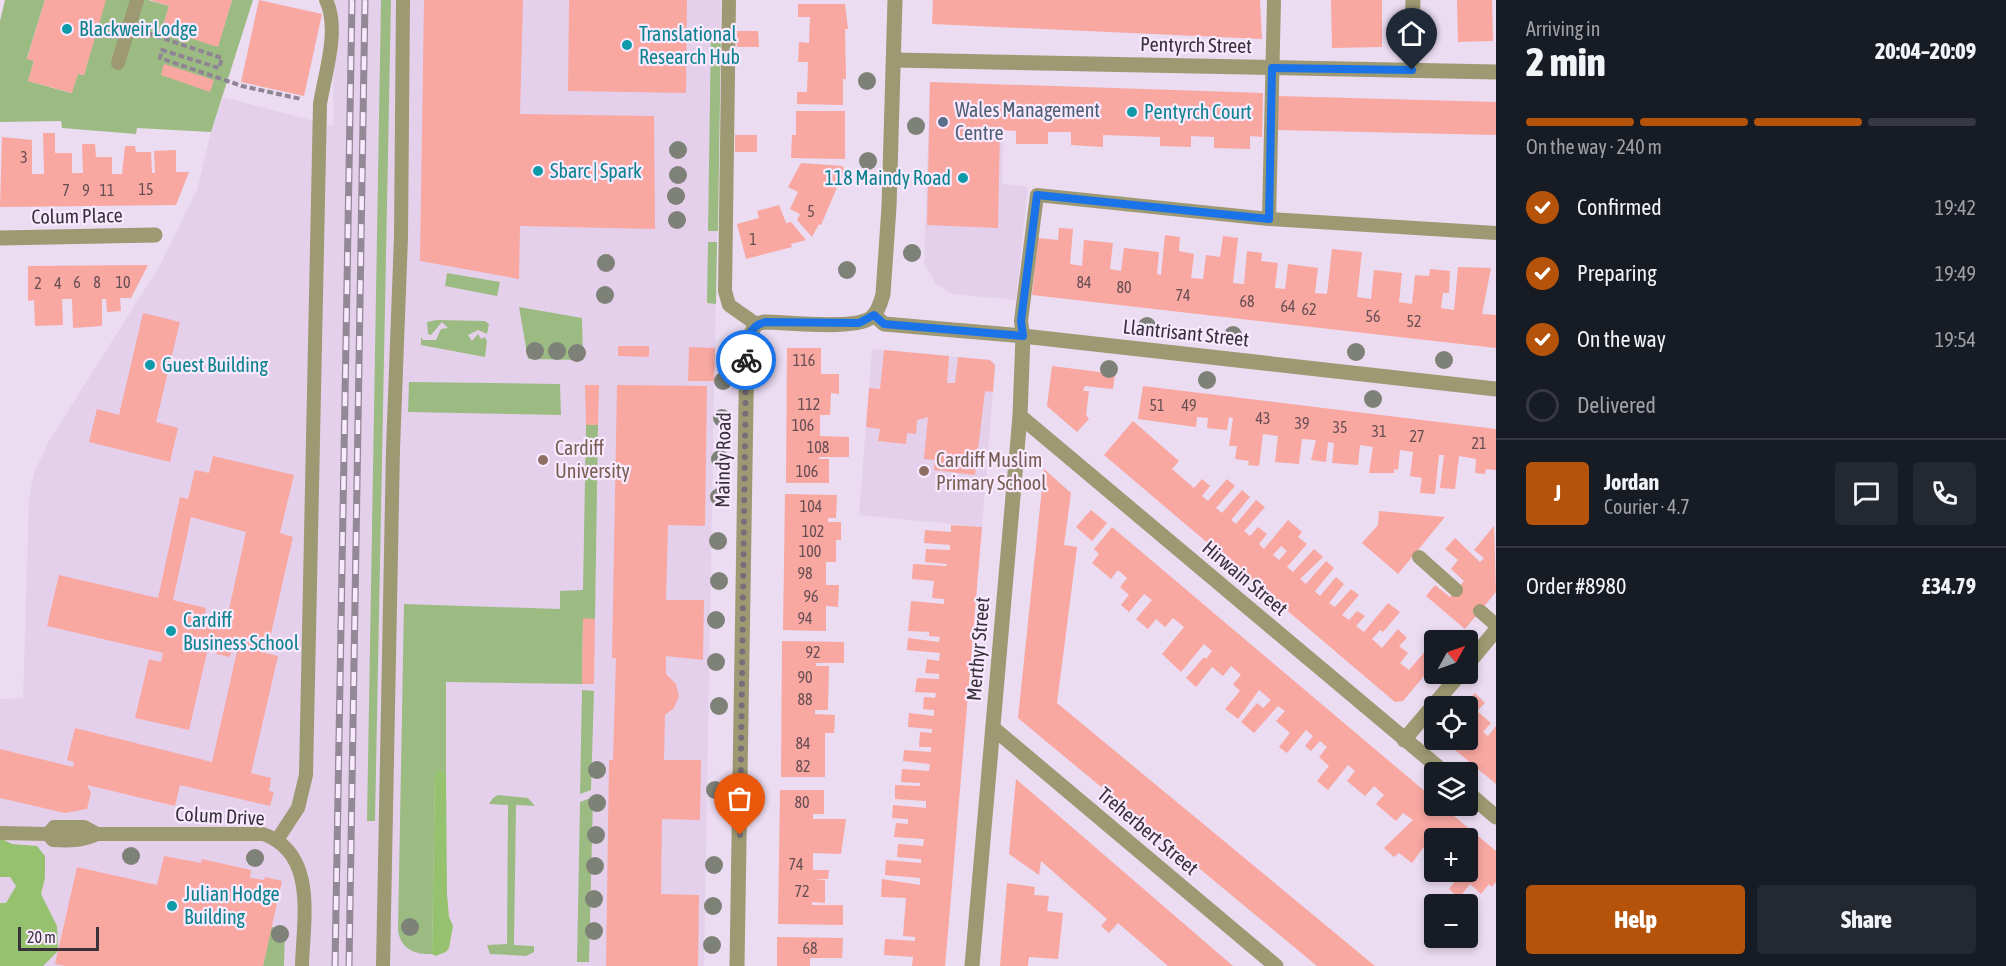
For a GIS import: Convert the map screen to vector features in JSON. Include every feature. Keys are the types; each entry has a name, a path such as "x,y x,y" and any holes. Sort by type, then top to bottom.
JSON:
{"street":[{"path":"756,324 765,322 859,323 874,315 883,294 895,60 895,0"},
{"path":"1412,70 1413,0"},
{"name":"Pentyrch Street","path":"895,60 1496,72"},
{"name":"Colum Place","path":"0,238 155,235"},
{"name":"Llantrisant Street","path":"874,315 884,324 1023,336 1496,389"},
{"name":"Maindy Road","path":"737,966 747,341 756,324"},
{"name":"Merthyr Street","path":"972,966 1020,416 1023,336"},
{"name":"Hirwain Street","path":"1020,416 1432,762"},
{"path":"1478,652 1496,630"},
{"path":"1404,740 1452,684"},
{"name":"Treherbert Street","path":"993,728 1276,966"},
{"path":"1478,801 1496,817"}],"lane":[{"path":"118,63 137,0"},
{"path":"277,840 298,808 306,776 320,104 329,49 332,12 326,0"},
{"path":"383,966 393,450 401,237 403,0"},
{"path":"729,0 724,291 729,304 756,324"},
{"path":"1269,219 1274,0"},
{"path":"1023,336 1021,321 1037,195 1269,219 1496,233"},
{"path":"1419,557 1456,590"},
{"path":"1480,611 1496,625"},
{"name":"Colum Drive","path":"0,833 48,834 54,827 84,827 97,834 263,834 277,840 293,856 303,877 302,966"}],"path":[{"path":"129,27 222,58 219,68 162,50 160,58 242,86 320,104"}],"shaded area":[{"path":"334,0 721,0 704,966 14,966 0,910 0,699 23,698 29,497 34,473 49,441 160,265 197,190 211,132 223,97 333,126"},
{"path":"930,82 1005,86 1002,184 1028,187 1016,300 953,294 936,284 924,263"},
{"name":"Cardiff Muslim Primary School","path":"872,349 990,360 995,365 982,527 859,515"}],"green space":[{"path":"5,0 45,0 27,58 34,61 28,81 71,93 78,74 84,75 104,0 148,0 169,6 162,29 218,46 232,0 253,0 211,132 137,128 136,134 62,128 61,121 0,122 0,21"},
{"path":"381,0 391,0 375,821 367,821"},
{"path":"711,30 721,30 718,231 708,231"},
{"path":"708,242 717,242 716,304 707,303"},
{"path":"447,273 500,282 497,296 445,286"},
{"path":"519,307 582,318 583,360 528,359"},
{"path":"437,320 485,321 489,324 487,334 478,330 468,335 472,341 478,334 481,339 485,337 487,341 485,357 421,345 421,337 423,340 436,340 441,329 448,328 442,322 431,335 428,334 427,322"},
{"path":"409,382 560,384 561,415 408,412"},
{"path":"586,425 598,425 595,619 583,619 582,684 446,682 446,773 439,769 435,773 432,954 415,952 402,942 398,931 404,604 560,609 560,591 583,590"},
{"path":"582,690 594,691 591,790 580,794"},
{"path":"439,769 446,773 447,894 449,917 453,926 449,948 446,952 435,956 432,954 435,773"},
{"path":"498,795 528,798 535,806 516,805 514,945 534,946 534,952 526,956 490,954 487,945 507,944 508,805 489,804"},
{"path":"593,797 589,962 577,962 580,802"},
{"path":"0,838 12,844 37,846 45,856 45,878 41,894 57,926 58,951 43,966 0,966 0,903 6,903 16,886 10,877 0,877"},
{"path":"271,927 285,928 284,966 263,966"}],"building":[{"name":"Blackweir Lodge","path":"45,0 106,0 84,75 78,74 72,93 28,81 34,61 27,59"},
{"name":"Blackweir Lodge","path":"150,0 232,0 218,47 162,29 169,6"},
{"path":"259,0 322,14 304,96 241,82"},
{"name":"Sbarc | Spark","path":"424,0 523,0 520,114 654,116 655,229 520,226 519,279 420,261"},
{"name":"Translational Research Hub","path":"569,0 687,0 686,93 568,91"},
{"path":"933,0 1260,0 1262,39 932,24"},
{"path":"1331,0 1382,0 1382,47 1332,48"},
{"path":"1457,0 1492,0 1493,41 1458,42"},
{"path":"798,4 845,4 848,29 845,29 846,79 843,79 843,105 797,104 797,92 807,92 808,62 798,62 799,42 809,43 810,17 798,17"},
{"path":"736,31 758,31 759,47 737,47"},
{"path":"164,64 214,80 210,92 161,75"},
{"path":"930,82 1263,93 1262,137 1250,136 1250,149 1214,148 1214,137 1191,136 1191,147 1160,146 1160,137 1103,135 1103,147 1071,145 1071,132 1048,132 1048,144 1016,144 1016,131 1000,130 998,228 927,225"},
{"path":"1278,96 1496,102 1496,135 1277,130"},
{"path":"796,111 845,111 845,159 791,158 792,135 796,135"},
{"path":"43,133 55,133 55,153 72,153 72,173 83,173 82,144 95,144 96,157 112,157 112,174 122,174 125,146 135,146 136,152 151,152 152,173 155,173 154,151 176,150 176,172 189,172 176,205 0,207 2,137 32,140 32,174 44,174"},
{"path":"735,135 757,135 757,152 735,152"},
{"path":"801,163 843,166 844,171 821,225 819,224 812,237 797,220 800,214 790,209 798,192 788,187"},
{"path":"779,205 786,223 791,222 806,240 791,244 792,247 746,259 737,224 759,218 757,211"},
{"path":"1059,228 1073,229 1070,264 1082,266 1084,240 1113,243 1110,269 1121,271 1124,248 1159,252 1157,274 1161,275 1165,235 1180,237 1179,251 1194,254 1191,278 1203,279 1206,255 1220,257 1223,236 1238,238 1233,283 1244,284 1247,251 1262,253 1261,261 1278,263 1275,288 1285,289 1288,264 1318,268 1315,293 1327,294 1332,249 1362,252 1357,297 1371,299 1374,270 1402,273 1399,302 1412,304 1415,275 1429,276 1430,269 1450,271 1449,293 1443,293 1441,308 1454,310 1458,267 1491,268 1482,314 1496,315 1496,348 1032,295 1038,238 1058,240"},
{"path":"148,265 131,298 120,298 121,311 107,312 106,299 102,299 102,326 73,328 72,299 62,299 63,325 35,326 34,300 28,301 28,266"},
{"name":"Guest Building","path":"143,313 180,322 156,422 178,428 170,462 89,442 97,409 119,415"},
{"path":"618,346 649,346 649,357 618,356"},
{"path":"689,347 715,348 714,381 688,381"},
{"path":"787,348 821,348 821,374 839,374 839,394 831,393 830,415 820,415 820,436 849,437 849,457 819,457 819,459 829,459 829,483 786,483"},
{"path":"884,350 949,356 947,383 955,383 958,357 990,360 995,365 993,392 985,391 975,475 934,470 935,460 924,459 928,417 917,420 916,434 907,433 906,444 878,441 880,429 866,427 869,388 880,389"},
{"path":"1052,366 1115,374 1113,389 1085,386 1083,391 1089,391 1086,415 1089,419 1077,432 1047,406"},
{"path":"585,385 599,385 598,425 586,425"},
{"path":"617,385 707,386 705,526 668,525 666,600 704,600 703,660 666,656 666,674 676,684 679,696 674,708 665,715 664,760 701,760 700,820 662,819 661,894 699,895 698,966 606,966 609,760 613,760 616,658 612,658"},
{"path":"1143,386 1496,429 1496,470 1486,469 1485,474 1475,473 1476,459 1459,456 1455,489 1440,488 1444,455 1439,455 1435,494 1420,493 1422,478 1410,476 1413,452 1400,450 1398,470 1394,469 1394,473 1369,473 1373,447 1360,445 1358,465 1332,463 1334,443 1328,442 1326,462 1311,460 1316,440 1302,439 1299,464 1275,462 1278,436 1263,434 1259,466 1248,465 1249,461 1235,459 1237,446 1229,446 1233,418 1229,417 1227,430 1207,428 1208,418 1197,417 1196,427 1138,419"},
{"path":"1133,421 1179,461 1172,469 1194,488 1202,479 1210,486 1202,496 1208,501 1227,479 1235,486 1216,508 1222,513 1242,490 1250,497 1231,520 1236,524 1256,500 1265,507 1244,531 1250,536 1258,527 1267,534 1259,544 1264,549 1288,520 1302,532 1298,537 1307,544 1287,567 1293,572 1314,549 1323,557 1300,579 1306,584 1326,561 1334,568 1315,591 1320,596 1336,577 1344,584 1329,603 1335,607 1351,589 1359,595 1342,615 1349,620 1357,611 1365,616 1356,626 1364,632 1388,603 1400,612 1383,632 1380,630 1372,639 1382,648 1398,629 1407,638 1399,646 1408,653 1400,663 1409,670 1424,653 1424,676 1403,701 1395,702 1104,455","holes":["1281,546 1287,551 1279,560 1273,555"]},
{"name":"Cardiff Business School","path":"213,456 294,475 280,533 293,537 270,638 265,636 261,652 278,656 251,773 271,778 269,791 274,792 270,806 180,785 175,806 87,785 91,793 87,809 65,813 0,798 0,749 73,767 74,762 67,760 75,728 212,762 238,647 242,648 244,639 234,636 230,657 216,654 218,646 209,644 189,730 135,718 149,659 161,662 163,653 47,626 59,575 158,598 180,497 188,499 195,470 209,473","holes":["191,517 246,532 226,623 204,618 206,608 173,600"]},
{"path":"1044,469 1071,493 1064,545 1077,547 1057,703 1375,966 1317,966 1018,718"},
{"path":"785,494 837,495 836,518 828,518 828,522 841,522 841,540 836,540 836,562 826,562 826,585 839,585 838,607 826,606 826,631 783,630"},
{"path":"1091,510 1107,523 1092,541 1076,527"},
{"path":"1379,511 1445,517 1398,574 1362,543 1378,525"},
{"path":"951,525 982,527 949,921 945,966 912,966 913,957 884,955 885,939 915,941 915,937 903,936 906,898 881,897 882,879 920,885 920,878 885,875 886,860 921,863 921,859 897,857 898,844 923,846 924,839 894,837 896,823 908,824 908,819 892,818 893,805 926,808 926,801 895,799 895,785 920,786 920,783 901,782 902,769 929,771 930,764 903,761 904,750 931,752 931,747 919,747 920,732 932,733 932,729 908,727 909,713 934,716 934,710 923,709 924,697 935,698 936,693 915,692 917,678 939,679 939,674 925,673 927,659 939,661 940,653 907,650 908,638 939,642 940,637 929,636 929,632 908,631 911,601 944,604 944,599 932,598 934,581 912,579 913,564 946,566 947,564 925,562 926,549 950,550 950,545 924,543 925,530 951,532"},
{"path":"1494,526 1496,592 1465,629 1426,596 1435,585 1450,597 1464,581 1451,569 1458,560 1445,549 1455,538 1480,562 1484,558 1474,550"},
{"path":"1112,527 1424,791 1424,816 1454,816 1468,828 1424,828 1424,847 1412,863 1399,853 1394,857 1384,848 1413,820 1403,813 1396,821 1376,804 1384,795 1374,786 1365,796 1347,781 1355,771 1348,765 1328,790 1317,781 1329,766 1319,757 1327,747 1320,741 1311,751 1305,746 1313,736 1306,730 1287,753 1279,747 1290,733 1276,721 1285,711 1278,706 1254,733 1241,722 1257,703 1263,708 1271,700 1259,690 1238,719 1225,709 1240,691 1233,684 1241,675 1231,666 1223,676 1212,667 1196,687 1186,678 1212,651 1204,644 1181,672 1162,654 1184,627 1173,618 1165,627 1156,619 1148,629 1136,619 1152,600 1144,594 1129,612 1121,605 1129,595 1120,587 1127,578 1118,570 1111,579 1092,563 1099,554 1094,549"},
{"path":"583,618 595,619 594,684 582,684"},
{"path":"782,641 844,642 844,663 816,663 816,666 829,666 828,710 815,710 815,714 835,715 834,733 825,733 825,777 781,777"},
{"path":"1478,696 1485,703 1478,710"},
{"path":"1478,712 1491,723 1483,732 1488,736 1496,726 1496,784 1478,769 1478,762 1470,762 1455,750 1478,750"},
{"path":"1016,779 1233,966 1168,966 1118,923 1109,933 1101,926 1107,919 1041,861 1039,875 1009,854"},
{"path":"780,790 824,790 824,814 813,814 813,819 846,819 841,854 813,853 813,870 829,870 828,879 813,879 825,880 825,903 812,902 812,905 843,905 843,925 778,924"},
{"path":"1478,836 1496,851 1496,882 1492,887 1489,884 1481,894 1470,884 1462,894 1455,894 1449,889 1454,882 1478,882"},
{"name":"Julian Hodge Building","path":"164,856 201,863 202,859 251,870 250,878 264,880 265,877 282,881 263,966 66,966 55,964 77,867 157,885"},
{"path":"1007,883 1035,887 1034,895 1049,896 1047,911 1063,913 1058,959 1029,957 1028,966 1000,966"},
{"path":"777,937 843,938 842,958 810,958 810,966 777,966"}],"railway":[{"path":"335,966 352,0"},
{"path":"349,966 365,0"}],"way so far":[{"path":"740,835 746,360"}],"place":[{"name":"Blackweir Lodge","path":"67,29"},
{"name":"Translational Research Hub","path":"627,45"},
{"name":"Pentyrch Court","path":"1132,112"},
{"name":"Wales Management Centre","path":"943,122"},
{"name":"Sbarc | Spark","path":"538,171"},
{"name":"118 Maindy Road","path":"963,178"},
{"name":"Guest Building","path":"150,365"},
{"name":"Cardiff University","path":"543,460"},
{"name":"Cardiff Muslim Primary School","path":"924,471"},
{"name":"Cardiff Business School","path":"171,631"},
{"name":"Julian Hodge Building","path":"172,906"}],"route":[{"path":"746,360 750,332 756,324 765,322 859,323 867,321 874,315 884,324 1023,336 1021,321 1037,195 1269,219 1272,68 1412,70"}]}
